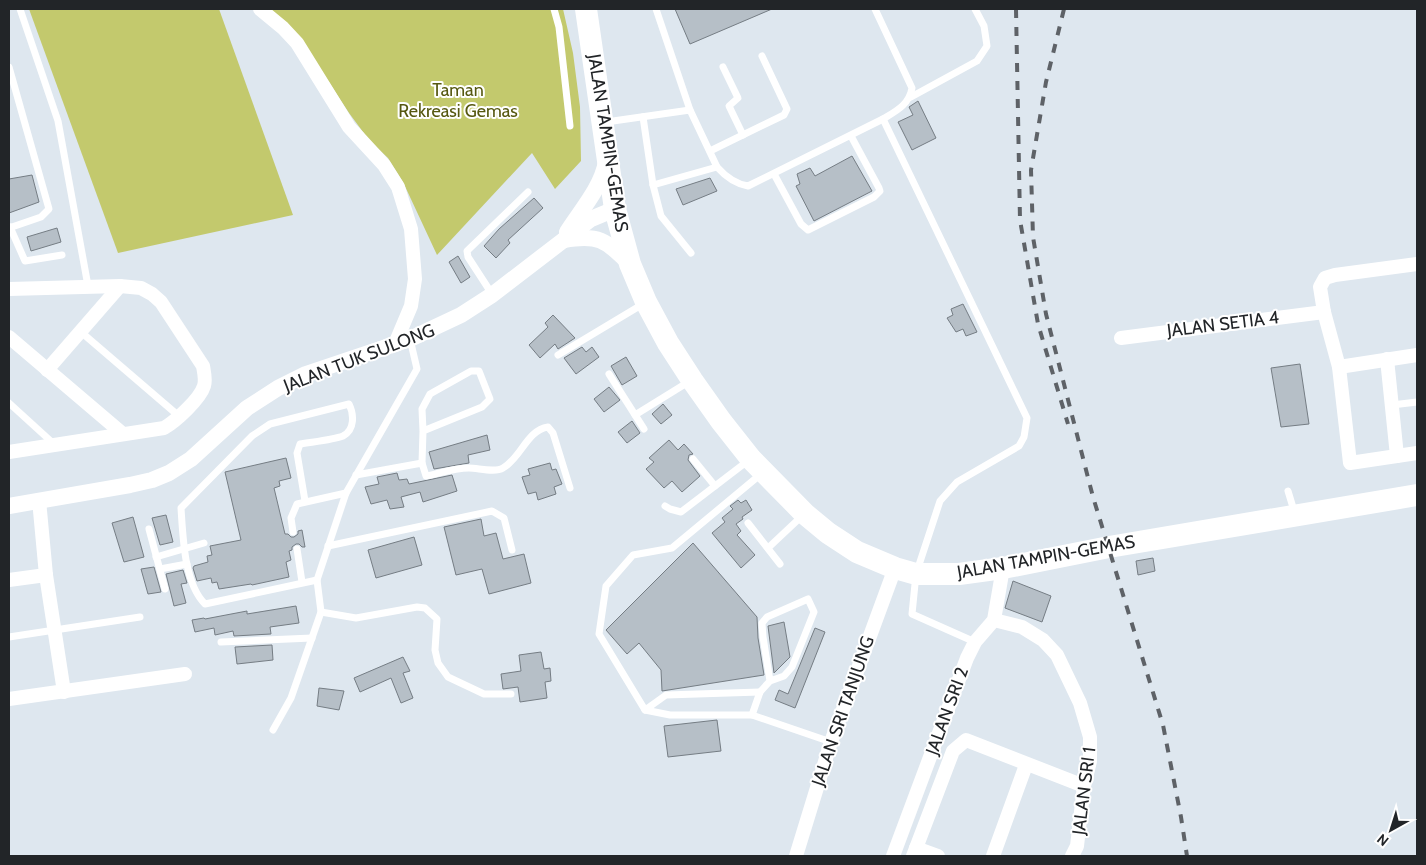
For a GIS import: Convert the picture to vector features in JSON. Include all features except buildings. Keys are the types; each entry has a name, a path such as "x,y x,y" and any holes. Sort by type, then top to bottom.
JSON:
{"highway":[{"name":"JALAN TAMPIN-GEMAS","path":"586,9 615,209 630,264 646,302 668,343 692,380 721,421 757,465 805,514 828,533 857,552 895,568 916,574 959,574 1003,568 1109,547 1417,495"}],"street":[{"path":"260,9 283,28 297,43 349,127 384,165 398,187 411,229 415,280 402,342"},
{"path":"562,240 601,179 607,154"},
{"name":"JALAN TUK SULONG","path":"9,506 130,485 152,480 169,473 191,459 247,408 278,388 306,374 402,342 461,315 492,295 591,219 615,209"},
{"path":"562,240 585,236 594,238 605,242 630,264"},
{"path":"1417,264 1335,275 1325,278 1320,287 1324,312 1339,367 1350,463 1417,453"},
{"path":"9,289 91,286 142,288 161,302 203,366 205,375 204,385 200,393 180,417 164,428 9,452"},
{"path":"47,370 120,286"},
{"name":"JALAN SETIA 4","path":"1121,338 1324,312"},
{"path":"9,337 122,434"},
{"path":"1339,367 1417,355"},
{"path":"1387,359 1397,456"},
{"path":"39,500 46,575 64,692"},
{"name":"JALAN SRI TANJUNG","path":"796,856 830,742 895,568"},
{"path":"994,620 1003,568"},
{"path":"9,580 46,575"},
{"name":"JALAN SRI 2","path":"893,856 967,658 975,642 994,620"},
{"name":"JALAN SRI 1","path":"994,620 1022,627 1043,640 1057,655 1080,703 1090,737 1090,761 1084,786 1077,846 1072,856"},
{"path":"9,699 186,674"},
{"path":"938,856 914,852 953,751 966,740 1084,786"},
{"path":"993,856 1030,766"},
{"path":"1003,856 1030,766"}],"lane":[{"path":"20,9 58,121 91,286"},
{"path":"554,9 559,27 570,126"},
{"path":"656,9 690,110 717,167 723,174 748,186 883,119 901,109 910,97 912,88 875,9"},
{"path":"910,97 977,61 988,46 984,26 975,9"},
{"path":"710,151 784,115 787,109 762,56"},
{"path":"9,67 49,210 41,217 10,227 25,261 62,255"},
{"path":"723,67 738,98 729,106 743,135"},
{"path":"603,122 690,110"},
{"path":"643,117 653,186 661,216 691,252"},
{"path":"883,119 1027,418 1024,437 1018,446 957,482 940,501 916,574 912,614 975,642"},
{"path":"774,174 801,224 808,230 874,197 880,191 851,136"},
{"path":"653,186 717,167"},
{"path":"492,295 468,258 467,251 528,192"},
{"path":"558,355 646,302"},
{"path":"81,332 180,417"},
{"path":"273,730 291,698 321,612 317,580 346,492 417,369 402,342"},
{"path":"423,431 482,407 490,399 479,371 471,371 430,394 422,409 422,463 426,476 466,468 501,470 512,462 535,432 541,428 548,427 553,433 570,488"},
{"path":"609,374 644,429"},
{"path":"635,415 692,380"},
{"path":"1392,405 1417,402"},
{"path":"9,403 54,444"},
{"path":"305,501 297,453 300,444 344,436 350,430 353,413 349,404 270,424 252,436 181,508 183,550 197,597 205,604 317,580"},
{"path":"693,459 715,486"},
{"path":"356,475 422,463"},
{"path":"665,506 681,512 715,486 757,465"},
{"path":"757,465 672,548 633,555 606,586 599,634 645,710 670,716 752,715 830,742"},
{"path":"1288,491 1295,516"},
{"path":"294,532 291,518 297,504 346,492"},
{"path":"328,546 492,511 504,518 512,550"},
{"path":"768,548 805,514"},
{"path":"748,523 780,564"},
{"path":"149,529 165,589"},
{"path":"156,557 204,543"},
{"path":"297,549 302,582"},
{"path":"160,569 187,564"},
{"path":"752,715 760,692 770,680 784,676 792,667 814,612 808,599 767,617 762,623 770,680"},
{"path":"321,612 356,618 417,607 425,608 437,619 435,650 438,663 448,676 484,694 511,694"},
{"path":"9,637 140,617"},
{"path":"221,642 312,638"},
{"path":"645,710 666,695 760,692"}],"green space":[{"path":"29,9 219,9 293,215 118,253"},
{"name":"Taman Rekreasi Gemas","path":"270,9 563,9 573,53 580,107 581,161 555,189 532,153 437,255 403,182 388,158 369,140 314,59"}],"railway":[{"path":"1016,9 1020,220 1038,324 1068,424"},
{"path":"1064,9 1046,82 1031,170 1033,237 1046,314 1093,497 1163,725 1187,856"}]}
